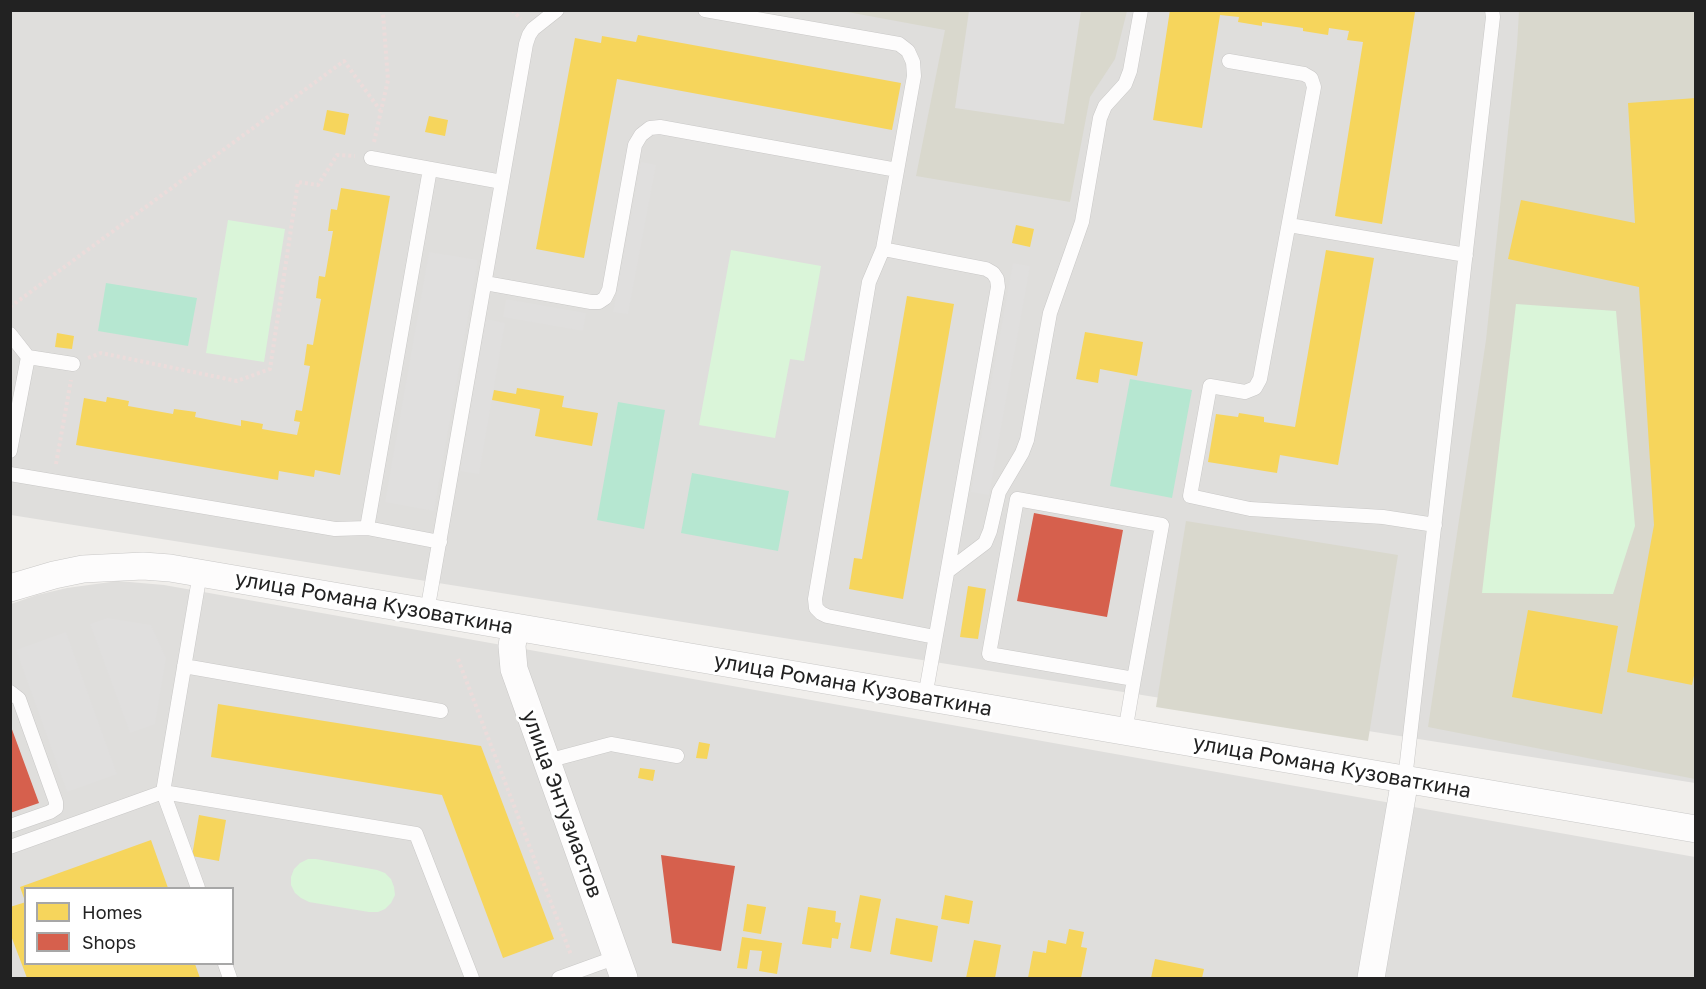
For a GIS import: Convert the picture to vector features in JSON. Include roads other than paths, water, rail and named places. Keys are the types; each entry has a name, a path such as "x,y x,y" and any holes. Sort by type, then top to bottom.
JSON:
{"street":[{"name":"улица Романа Кузоваткина","path":"10,588 83,569 143,566 200,573 1695,829"},
{"name":"улица Энтузиастов","path":"515,627 512,646 514,669 621,968"},
{"path":"1371,978 1405,779"}],"lane":[{"path":"427,612 529,35 533,29 557,10"},
{"path":"705,10 899,44 908,51 914,76 882,249 869,282 815,600 816,608 827,616 935,637"},
{"path":"948,572 985,543 999,492 1027,440 1050,313 1082,222 1100,118 1105,106 1125,84 1130,71 1141,10"},
{"path":"1405,779 1493,13"},
{"path":"1229,61 1304,74 1311,78 1314,87 1260,379 1255,388 1245,392 1209,386 1190,496 1250,509 1383,517 1435,525"},
{"path":"485,283 591,302 599,303 605,298 609,290 635,145 641,135 650,128 660,127 897,170"},
{"path":"371,158 502,182"},
{"path":"368,528 430,169"},
{"path":"1289,225 1466,255"},
{"path":"882,249 986,270 993,273 998,287 925,697"},
{"path":"10,334 28,357 74,364"},
{"path":"10,451 28,357"},
{"path":"10,474 334,529 368,528 440,542"},
{"path":"1125,732 1162,525 1017,499 989,654 1134,679"},
{"path":"198,887 163,792 200,573"},
{"path":"184,666 441,711"},
{"path":"10,692 19,699 56,802 56,808 50,812 10,826"},
{"path":"547,761 610,744 677,756"},
{"path":"10,847 163,792 416,834 472,978"},
{"path":"559,978 578,972 621,968"}]}
